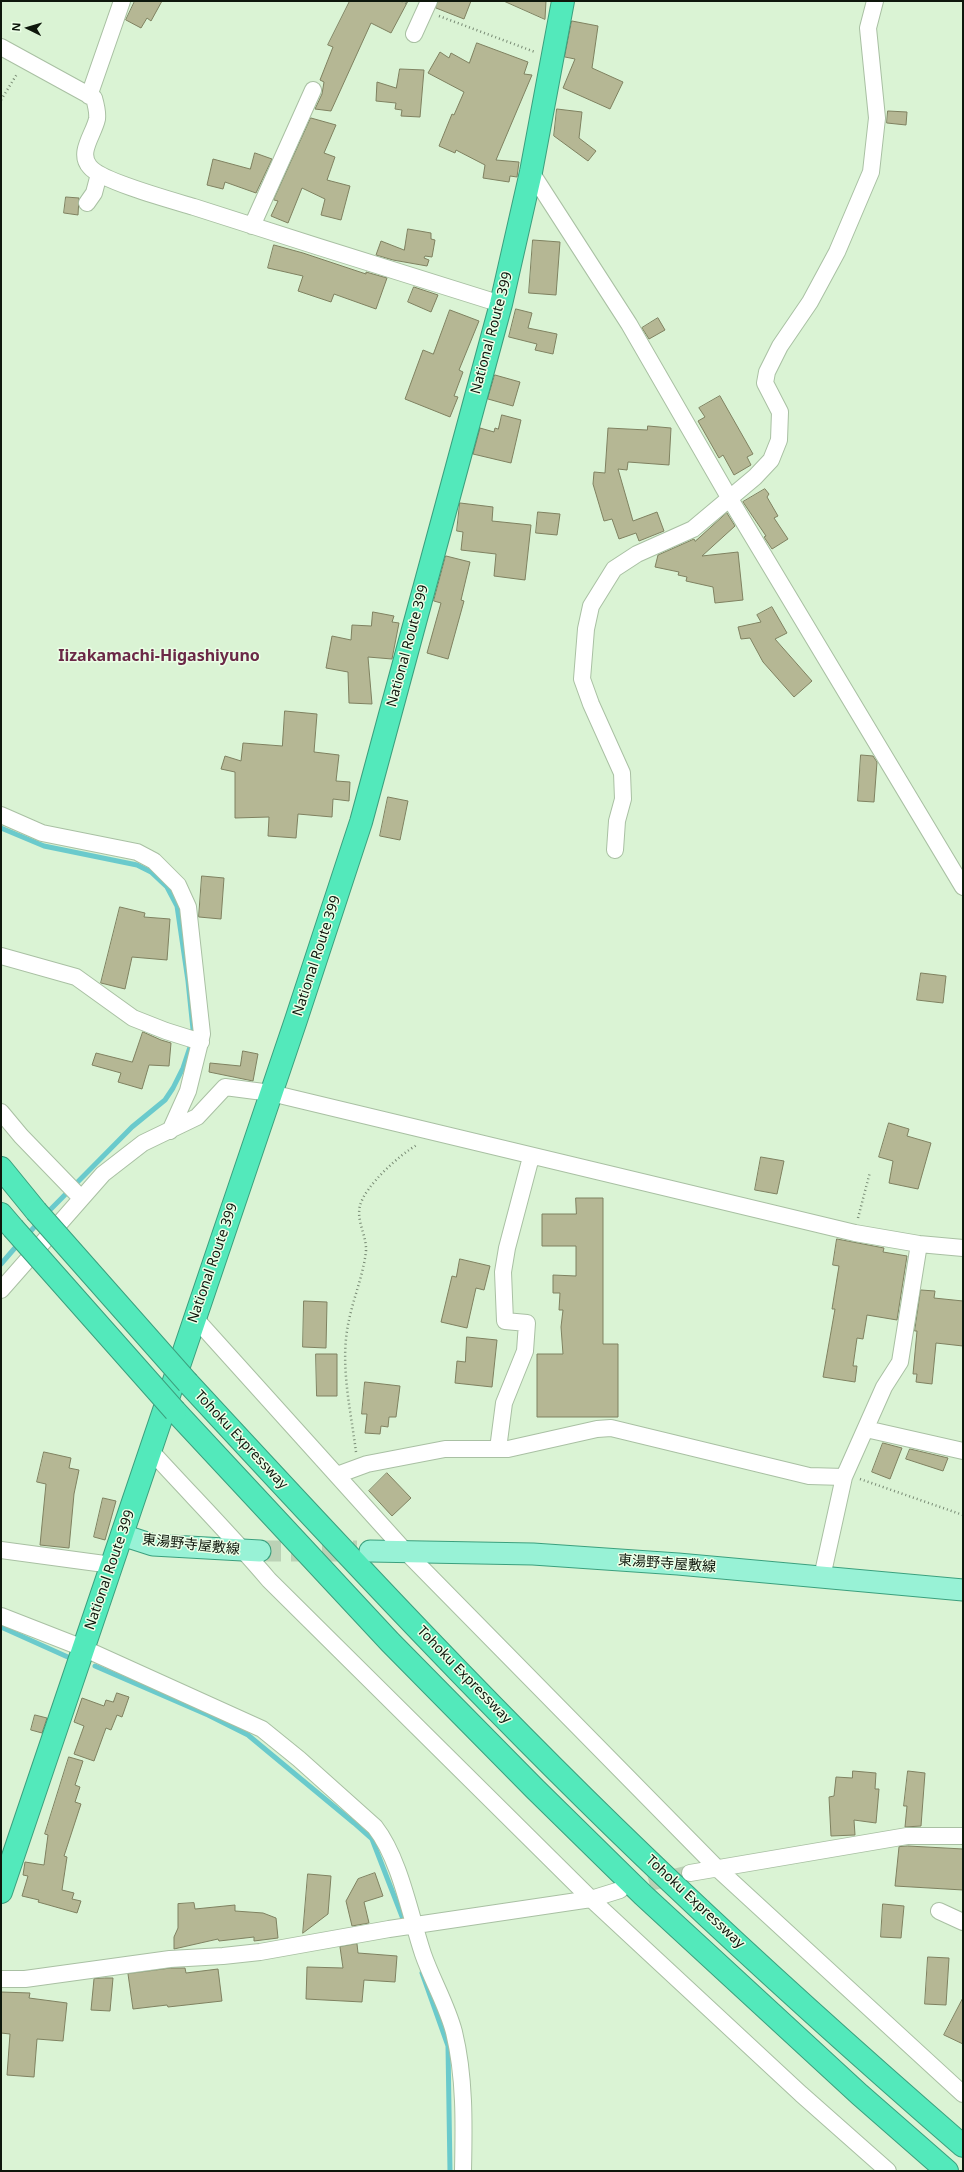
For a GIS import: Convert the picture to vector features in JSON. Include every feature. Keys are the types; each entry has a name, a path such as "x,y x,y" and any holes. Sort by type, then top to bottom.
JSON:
{"highway":[{"name":"National Route 399","path":"1,1892 151,1451 360,822 501,304 531,172 564,1"},
{"name":"Tohoku Expressway","path":"1,1168 188,1383 325,1531 564,1777 671,1882 880,2073 963,2146"},
{"name":"Tohoku Expressway","path":"7,1221 175,1411 390,1642 643,1895 859,2094 947,2171"}],"main road":[{"name":"東湯野寺屋敷線","path":"122,1535 153,1544 253,1551"},
{"name":"東湯野寺屋敷線","path":"370,1551 533,1554 678,1564 963,1590"}],"street":[{"path":"89,96 122,1"},
{"path":"615,850 618,821 623,799 622,774 590,704 582,679 586,629 591,606 614,569 637,554 693,529 756,477 771,460 779,440 780,412 765,383 767,372 780,346 810,302 838,252 871,172 877,118 868,28 875,1"},
{"path":"414,34 427,6"},
{"path":"1,47 94,98 97,118 85,153 86,162 90,168 99,174 137,189 501,304"},
{"path":"252,226 313,90"},
{"path":"531,172 629,324 730,499 963,887"},
{"path":"87,203 94,193 99,174"},
{"path":"1,815 42,833 137,852 154,860 178,885 188,907 201,1018 193,1040 188,1091 170,1131"},
{"path":"1,956 76,977 133,1018 193,1040"},
{"path":"3,1280 75,1192 103,1174 143,1143 197,1117 225,1087 271,1093 531,1157 855,1232 919,1244 963,1248"},
{"path":"1,1112 20,1136 75,1192"},
{"path":"498,1449 504,1403 525,1351 527,1323 505,1322 503,1272 507,1248 531,1157"},
{"path":"822,1578 844,1477 884,1387 900,1362 919,1244"},
{"path":"195,1318 406,1552 718,1869 963,2094"},
{"path":"336,1475 358,1467 445,1450 515,1448 597,1429 611,1428 809,1476 844,1477"},
{"path":"866,1429 963,1451"},
{"path":"151,1451 216,1522 253,1551 270,1580 590,1899 801,2094 888,2171"},
{"path":"1,1550 112,1565"},
{"path":"1,1616 83,1648 262,1729 299,1759 375,1827 383,1837 423,1954 454,2031 461,2065 463,2171"},
{"path":"690,1873 908,1836 963,1836"},
{"path":"1,1979 25,1979 170,1959 230,1956 389,1929 590,1899 620,1890"},
{"path":"939,1911 963,1922"}],"path":[{"path":"427,6 552,58"},
{"path":"1,100 26,60"},
{"path":"358,1467 346,1371 346,1332 353,1300 363,1271 366,1251 366,1239 362,1227 359,1206 366,1194 385,1170 409,1149 439,1134"},
{"path":"855,1232 870,1172"},
{"path":"844,1477 865,1479 963,1515"}],"building":[{"path":"135,1 162,1 151,21 147,18 141,28 126,20"},
{"path":"350,1 408,1 391,33 371,23 331,111 315,109 322,94 324,82 320,80 333,47 328,45"},
{"path":"438,1 471,1 464,19 436,8"},
{"path":"504,1 546,1 545,19"},
{"path":"572,21 598,26 592,68 623,82 610,109 563,88 575,59 565,57"},
{"path":"477,43 528,62 524,74 532,75 496,160 519,162 517,177 510,176 509,182 483,178 485,165 456,150 455,153 439,146 452,114 454,115 464,92 428,73 440,52 449,58 451,53 469,63"},
{"path":"400,69 424,70 420,117 401,116 402,110 395,109 396,103 376,101 377,82 396,88"},
{"path":"557,109 582,112 579,138 596,151 588,161 554,136"},
{"path":"888,111 907,112 906,125 887,123"},
{"path":"311,118 336,125 324,153 335,157 327,180 350,186 341,220 321,215 325,199 302,188 288,223 271,216 278,201 274,200"},
{"path":"255,153 272,159 256,193 225,182 223,189 207,185 213,159 250,169"},
{"path":"66,197 79,198 78,215 64,213"},
{"path":"408,229 431,233 431,239 435,240 432,257 425,256 424,258 429,260 427,266 393,260 376,255 381,241 404,250"},
{"path":"533,240 560,242 556,295 529,293"},
{"path":"274,245 366,274 366,272 387,278 376,309 334,294 331,302 298,291 303,276 268,268"},
{"path":"414,287 438,295 431,312 408,302"},
{"path":"516,309 532,313 528,328 557,334 553,354 535,350 537,344 509,337"},
{"path":"450,310 479,321 459,370 463,372 454,396 458,397 450,417 405,399 423,350 433,354"},
{"path":"658,318 665,330 649,339 642,328"},
{"path":"495,375 520,382 513,406 488,399"},
{"path":"720,396 753,454 747,457 751,465 734,475 723,455 719,458 698,421 705,417 699,408"},
{"path":"502,415 521,420 511,463 473,454 480,428 494,432 495,428 498,429"},
{"path":"648,426 671,428 669,465 628,462 627,470 618,469 633,521 657,512 664,531 639,541 636,533 619,539 612,519 604,521 593,484 594,472 605,473 608,428 647,430"},
{"path":"765,489 769,494 767,497 778,516 774,518 788,539 772,549 764,537 766,536 743,502"},
{"path":"460,503 493,507 492,521 531,525 525,580 494,576 496,554 461,550 463,532 457,531"},
{"path":"538,512 560,514 557,535 536,533"},
{"path":"727,513 735,526 702,556 738,552 743,600 715,603 713,587 686,581 687,577 678,575 679,572 655,567 658,555 694,539 695,541"},
{"path":"446,556 470,562 461,600 464,601 448,659 427,653 441,603 434,601"},
{"path":"772,607 787,633 775,639 812,681 794,697 763,662 750,638 741,639 738,627 761,622 757,615"},
{"path":"373,612 394,616 392,622 399,623 392,659 368,657 372,704 349,703 348,672 326,668 332,636 351,640 352,625 371,626"},
{"path":"285,711 317,714 314,752 339,755 336,781 350,782 349,801 333,799 332,817 298,814 296,838 268,836 269,817 235,818 235,772 221,769 225,756 241,761 243,743 282,746"},
{"path":"861,755 873,756 877,762 874,802 858,801"},
{"path":"388,797 408,801 400,840 380,836"},
{"path":"202,876 224,878 221,919 199,917"},
{"path":"120,907 145,913 144,917 170,919 167,960 132,957 125,989 101,983"},
{"path":"921,973 946,976 943,1003 917,1000"},
{"path":"143,1032 171,1043 169,1066 149,1065 142,1089 118,1082 121,1073 92,1065 96,1053 132,1062"},
{"path":"243,1051 258,1054 253,1081 209,1072 210,1063 240,1066"},
{"path":"889,1123 909,1129 907,1136 931,1143 918,1189 889,1183 893,1161 879,1157"},
{"path":"761,1157 784,1161 777,1194 755,1190"},
{"path":"576,1198 603,1198 603,1344 618,1344 618,1417 537,1417 537,1354 563,1354 561,1327 563,1310 559,1310 560,1293 553,1293 553,1275 576,1276 576,1246 542,1246 542,1214 576,1214"},
{"path":"837,1239 884,1248 883,1252 907,1256 897,1320 867,1315 863,1339 857,1338 853,1366 857,1366 855,1382 823,1377 835,1309 832,1309 839,1266 833,1265"},
{"path":"460,1259 490,1266 484,1290 476,1288 467,1328 441,1322 452,1276 456,1277"},
{"path":"921,1290 935,1291 934,1298 963,1301 963,1346 936,1343 932,1384 916,1382 917,1374 913,1374 917,1331 915,1331"},
{"path":"304,1301 327,1302 326,1348 303,1347"},
{"path":"467,1337 497,1340 492,1387 455,1383 457,1361 465,1362"},
{"path":"316,1354 337,1354 337,1396 317,1396"},
{"path":"365,1382 400,1386 396,1417 389,1417 388,1427 381,1426 380,1434 365,1433 367,1414 362,1414"},
{"path":"883,1443 902,1448 890,1479 872,1472"},
{"path":"910,1449 948,1458 943,1471 906,1459"},
{"path":"44,1452 71,1458 69,1468 79,1470 74,1494 69,1548 40,1545 46,1484 37,1482"},
{"path":"387,1473 411,1498 392,1516 369,1491"},
{"path":"103,1498 116,1501 105,1540 94,1537"},
{"path":"117,1693 129,1697 122,1717 117,1715 111,1730 106,1728 94,1761 74,1754 84,1726 74,1722 82,1698 104,1706 106,1700 113,1702"},
{"path":"35,1715 47,1718 42,1733 31,1730"},
{"path":"69,1757 83,1761 75,1785 80,1787 75,1802 81,1804 64,1856 67,1857 62,1890 74,1893 72,1899 81,1901 77,1913 22,1896 28,1876 23,1875 25,1862 44,1865 48,1835 45,1834"},
{"path":"853,1771 876,1773 875,1789 879,1789 876,1823 854,1820 855,1835 831,1836 829,1797 834,1796 836,1777 852,1778"},
{"path":"908,1771 925,1773 921,1826 905,1827 907,1806 904,1806"},
{"path":"908,1846 963,1849 963,1890 895,1886 899,1847"},
{"path":"375,1873 383,1896 364,1902 369,1923 352,1926 346,1901 358,1879"},
{"path":"308,1874 331,1876 328,1914 303,1933"},
{"path":"194,1903 195,1909 235,1905 235,1911 263,1913 276,1918 278,1938 254,1941 254,1937 219,1941 218,1939 174,1949 174,1937 178,1928 178,1904"},
{"path":"883,1904 904,1906 901,1938 881,1937"},
{"path":"357,1944 358,1953 397,1956 395,1982 364,1980 362,2002 306,1999 307,1967 343,1968 340,1947"},
{"path":"928,1957 949,1958 946,2005 925,2004"},
{"path":"171,1968 185,1968 186,1973 218,1969 222,2001 133,2009 128,1974"},
{"path":"113,1978 110,2011 91,2010 94,1979"},
{"path":"1,1992 30,1993 29,1998 67,2003 63,2041 37,2039 34,2077 7,2075 10,2034 1,2033"},
{"path":"963,1998 963,2044 944,2035"}],"waterway":[{"path":"1,828 44,846 137,865 151,872 167,887 177,906 188,981 193,1029 190,1047 183,1068 173,1088 165,1100 132,1127 46,1214"},
{"path":"27,1235 39,1222"},
{"path":"1,1264 20,1242"},
{"path":"1,1627 70,1658"},
{"path":"95,1666 208,1715 248,1735 354,1823 372,1839 405,1924"},
{"path":"422,1973 448,2046 450,2171"}],"tunnel":[{"path":"260,1551 357,1551"},
{"path":"626,1889 690,1873"}],"district":[{"name":"Iizakamachi-Higashiyuno","path":"159,656"}]}
